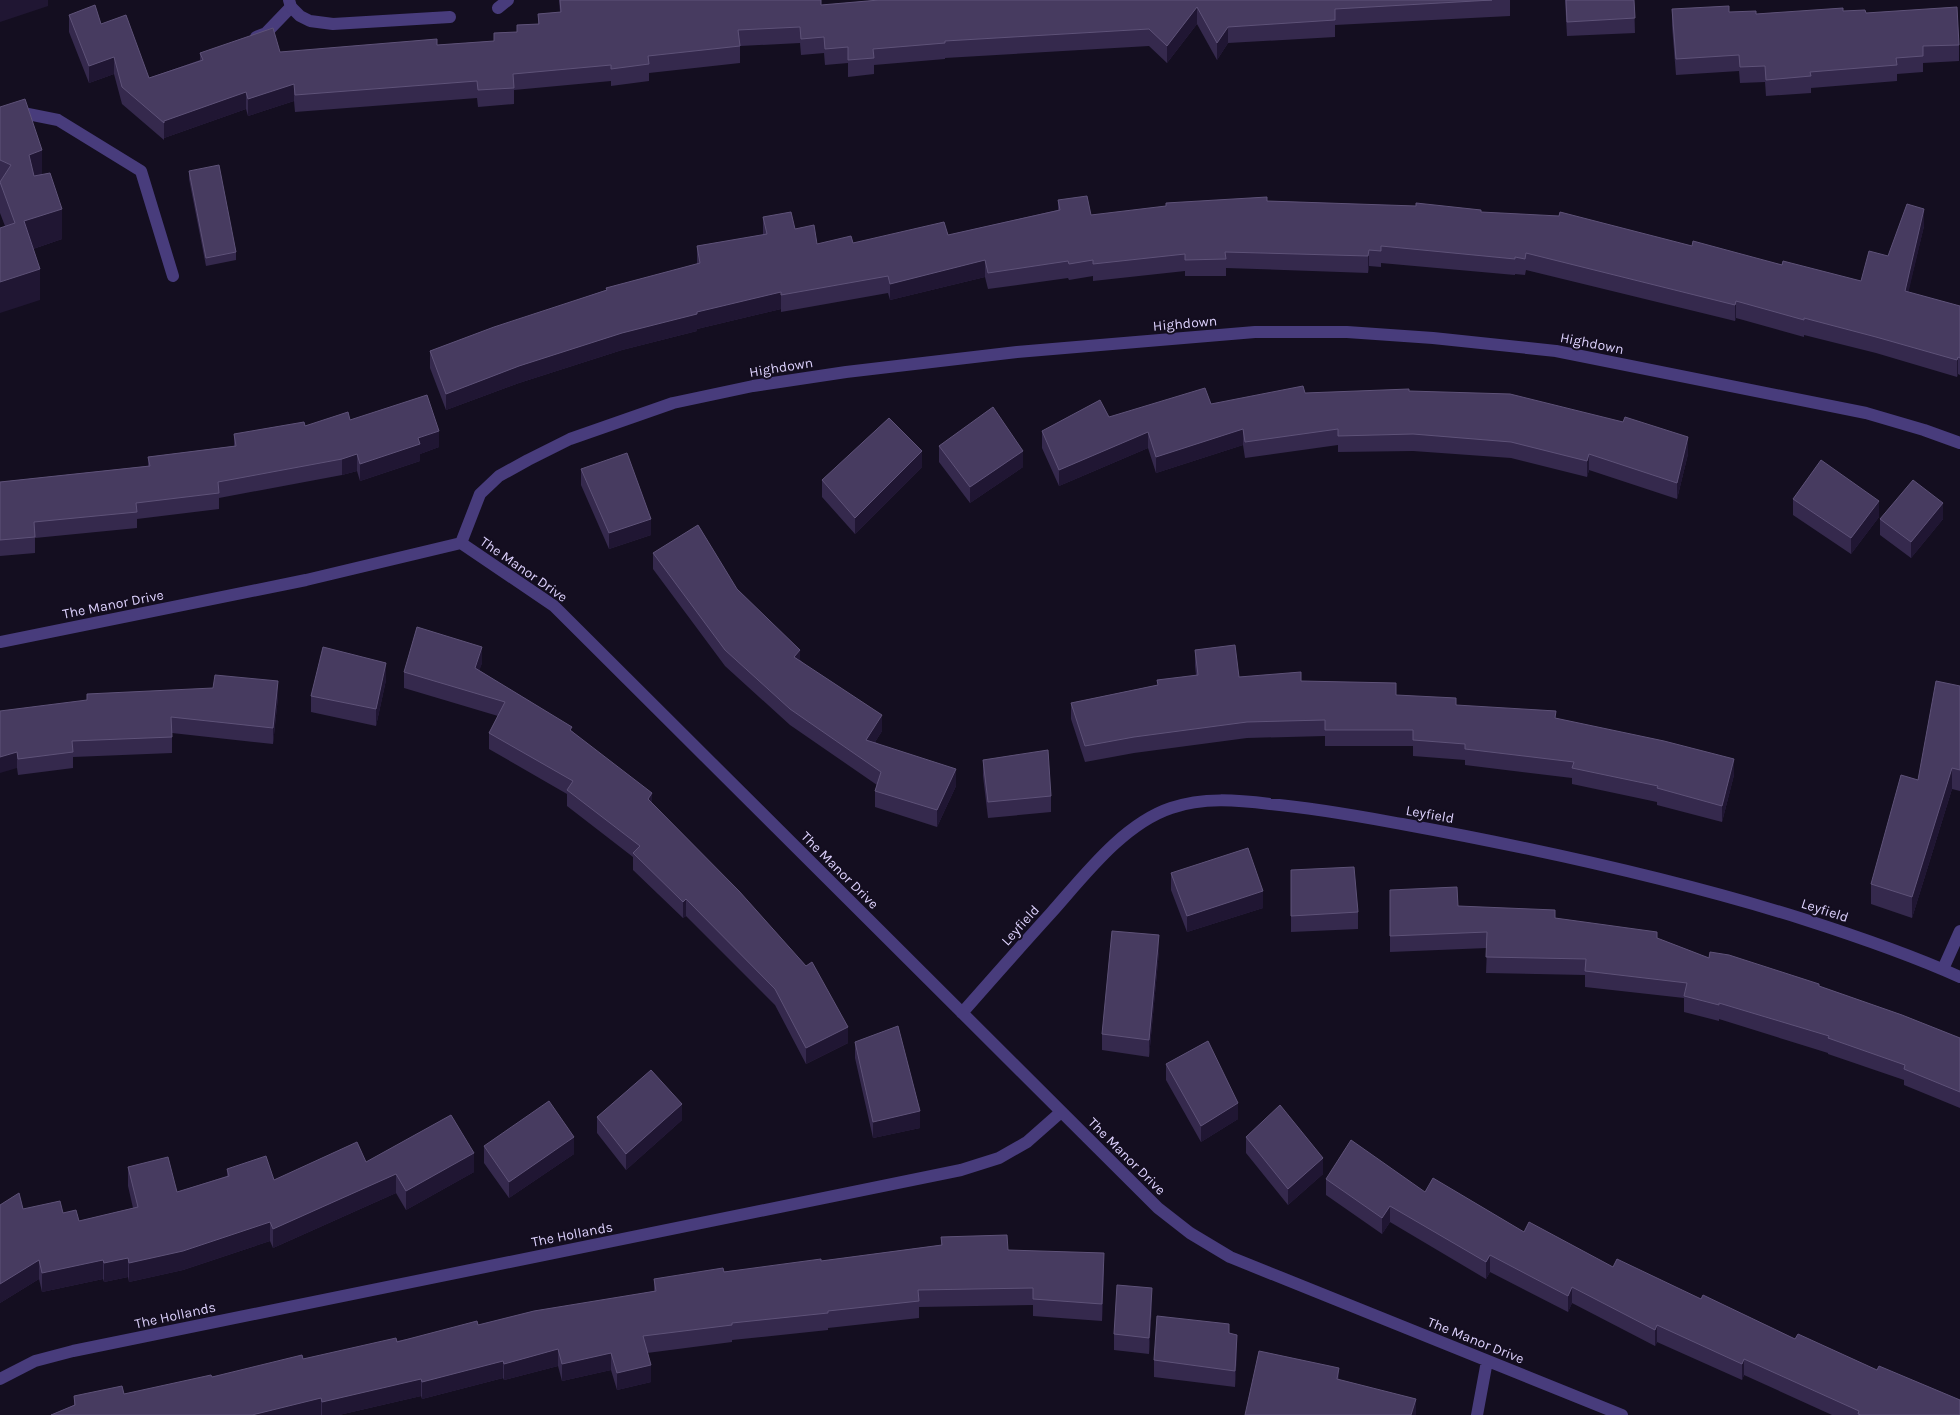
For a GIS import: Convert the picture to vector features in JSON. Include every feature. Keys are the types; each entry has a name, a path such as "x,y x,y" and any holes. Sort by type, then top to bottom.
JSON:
{"street":[{"path":"248,40 266,33 290,4 300,16 310,22 333,24 450,17"},
{"path":"0,115 13,111 58,120 141,171 173,276"},
{"name":"Highdown","path":"461,543 480,494 499,476 570,439 673,403 753,386 855,371 1017,352 1255,332 1347,332 1433,338 1556,352 1866,413 1960,443"},
{"name":"The Manor Drive","path":"0,642 306,580 461,543 554,606 1158,1208 1190,1233 1230,1257 1622,1415"},
{"name":"Leyfield","path":"962,1013 1088,872 1121,838 1147,818 1172,807 1198,802 1232,800 1319,808 1478,838 1629,870 1759,906 1854,936 1960,977"},
{"path":"1943,969 1960,931"},
{"name":"The Hollands","path":"0,1379 34,1361 73,1351 961,1170 999,1158 1027,1142 1061,1112"},
{"path":"1476,1415 1487,1361"}],"building":[{"path":"560,0 821,0 821,5 879,0 1492,0 1335,9 1335,20 1228,27 1217,43 1197,7 1167,46 1149,29 945,41 945,43 873,49 874,58 848,60 848,47 825,49 824,37 801,39 800,27 738,30 740,46 648,56 649,64 611,69 611,65 513,74 514,88 478,90 477,81 295,95 294,84 248,99 246,92 164,121 164,123 122,87 114,57 89,66 69,15 95,5 101,24 126,15 149,78 203,60 200,53 273,28 280,52 437,39 437,45 494,41 494,33 517,32 517,25 539,24 538,14 561,12"},
{"path":"1566,0 1634,0 1635,18 1567,22"},
{"path":"1729,6 1729,12 1756,11 1756,14 1843,8 1843,11 1865,10 1866,13 1957,7 1959,45 1923,46 1923,56 1896,58 1897,65 1810,72 1811,76 1766,80 1765,66 1740,67 1739,55 1676,59 1672,9"},
{"path":"25,99 42,150 29,155 34,176 50,173 62,209 24,221 40,269 0,282 0,228 15,223 0,182 11,165 0,160 0,107"},
{"path":"219,165 236,252 206,258 189,171"},
{"path":"1087,196 1091,215 1166,206 1166,203 1267,197 1267,201 1416,206 1416,203 1481,210 1481,212 1559,216 1560,212 1692,246 1693,241 1782,265 1783,261 1861,281 1869,251 1888,256 1907,204 1924,209 1905,291 1960,306 1960,358 1958,357 1957,360 1736,301 1735,305 1526,253 1525,259 1515,257 1515,259 1381,246 1381,251 1369,250 1368,256 1225,252 1226,259 1185,260 1185,254 1093,264 1093,260 1069,264 1068,261 988,273 985,260 890,284 888,276 781,295 781,292 697,312 697,314 622,333 519,366 446,394 430,351 494,327 607,290 606,288 700,263 697,246 767,234 763,217 791,212 795,229 814,225 817,244 851,236 853,243 944,222 948,235 1060,210 1058,200"},
{"path":"1303,386 1305,393 1409,389 1409,391 1510,394 1623,422 1625,417 1688,437 1677,483 1589,454 1587,461 1511,442 1413,434 1338,436 1338,429 1245,442 1243,429 1156,457 1148,432 1059,470 1042,431 1100,400 1109,417 1205,388 1211,404"},
{"path":"427,395 439,431 418,438 420,444 360,464 357,454 342,459 218,482 219,493 136,503 137,512 34,522 35,537 0,540 0,482 150,466 148,457 236,446 234,434 304,422 305,426 348,412 350,420"},
{"path":"993,407 1023,451 970,487 939,446"},
{"path":"889,418 922,451 855,518 822,480"},
{"path":"627,453 651,519 609,533 581,469"},
{"path":"1821,460 1879,501 1851,538 1793,499"},
{"path":"1913,480 1943,503 1911,542 1880,519"},
{"path":"698,525 737,589 800,650 794,657 882,715 866,740 956,769 937,810 875,791 881,772 790,709 725,650 653,553"},
{"path":"417,627 482,647 475,668 572,727 570,730 652,793 648,799 739,891 806,966 812,962 848,1027 806,1048 775,989 686,899 683,902 633,853 640,846 567,790 573,781 489,733 505,702 404,672"},
{"path":"1235,645 1239,677 1301,672 1301,681 1396,683 1396,695 1456,698 1456,705 1556,711 1555,718 1664,741 1734,759 1722,806 1657,788 1658,786 1572,768 1574,762 1465,749 1465,744 1413,740 1413,730 1325,730 1325,720 1247,722 1134,737 1085,746 1071,703 1158,685 1157,680 1198,675 1195,650"},
{"path":"323,647 386,663 376,709 311,696"},
{"path":"215,675 278,681 273,728 171,717 172,737 72,741 73,752 18,759 17,752 0,757 0,711 87,700 87,694 213,688"},
{"path":"1936,681 1960,686 1960,770 1952,768 1912,897 1871,884 1901,775 1918,780"},
{"path":"1048,750 1051,796 988,802 983,760"},
{"path":"1248,848 1263,891 1187,916 1171,873"},
{"path":"1354,867 1358,912 1291,916 1291,870"},
{"path":"1457,887 1458,906 1555,910 1555,918 1657,932 1657,938 1709,958 1710,952 1729,955 1819,984 1819,986 1902,1015 1960,1038 1960,1092 1904,1069 1905,1065 1828,1038 1829,1036 1719,1003 1719,1005 1684,996 1687,983 1585,971 1586,959 1486,957 1487,932 1390,936 1390,890"},
{"path":"1112,931 1159,935 1149,1040 1102,1034"},
{"path":"898,1026 920,1111 873,1122 855,1042"},
{"path":"1208,1041 1238,1103 1201,1126 1166,1064"},
{"path":"651,1070 682,1104 626,1154 597,1117"},
{"path":"549,1101 574,1137 509,1182 484,1146"},
{"path":"1280,1105 1323,1158 1288,1189 1246,1137"},
{"path":"451,1115 474,1153 406,1191 396,1174 273,1229 270,1222 183,1251 129,1263 128,1258 104,1263 103,1260 42,1273 39,1260 0,1284 0,1205 19,1193 23,1209 60,1201 63,1213 76,1210 79,1221 138,1207 128,1167 168,1157 177,1192 229,1176 227,1169 266,1156 274,1180 357,1142 366,1162"},
{"path":"1351,1140 1425,1192 1433,1178 1524,1232 1529,1222 1613,1267 1617,1259 1701,1299 1703,1295 1795,1339 1798,1334 1877,1370 1879,1366 1960,1400 1960,1415 1858,1414 1859,1411 1744,1359 1742,1364 1657,1325 1655,1330 1572,1287 1568,1296 1490,1255 1486,1262 1390,1206 1382,1218 1326,1179"},
{"path":"1007,1235 1008,1250 1104,1253 1102,1304 1033,1299 1033,1288 918,1290 919,1301 732,1323 732,1325 643,1336 651,1365 617,1373 611,1353 562,1364 558,1349 504,1364 503,1361 422,1382 421,1379 322,1402 321,1398 252,1415 51,1415 75,1405 74,1396 122,1386 124,1394 211,1375 212,1377 302,1355 303,1359 396,1338 397,1342 477,1321 478,1325 534,1311 656,1291 654,1279 723,1268 724,1272 942,1245 941,1237"},
{"path":"1117,1285 1152,1288 1149,1338 1114,1334"},
{"path":"1157,1316 1229,1324 1229,1333 1237,1335 1235,1371 1154,1360"},
{"path":"1259,1351 1339,1368 1337,1379 1416,1399 1411,1415 1245,1415"}]}
